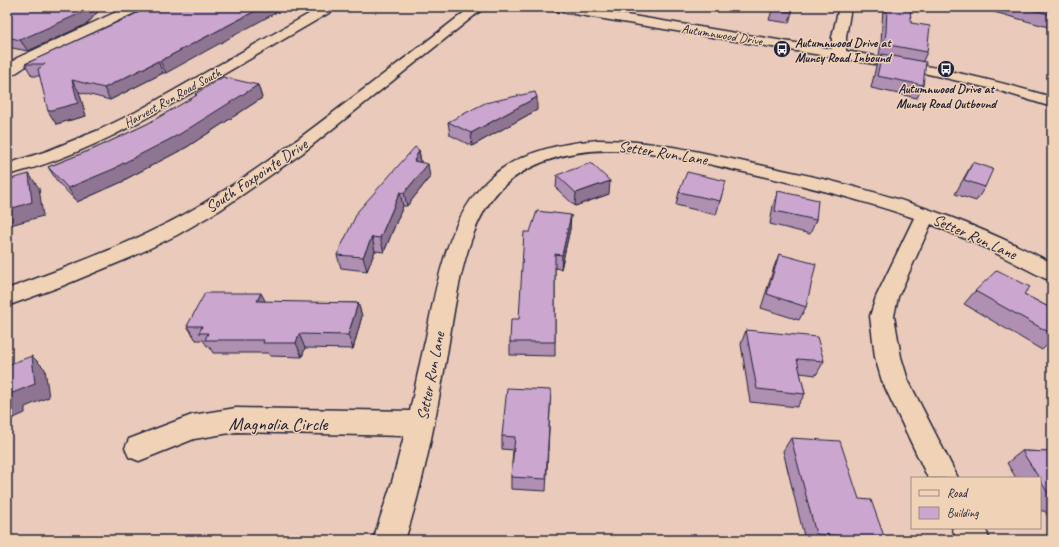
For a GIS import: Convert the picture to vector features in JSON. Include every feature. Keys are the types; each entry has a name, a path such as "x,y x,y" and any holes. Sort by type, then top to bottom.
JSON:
{"street":[{"path":"7,73 34,54 137,7"},
{"name":"Harvest Run Road South","path":"7,170 53,155 105,134 148,112 330,7"},
{"name":"South Foxpointe Drive","path":"7,298 84,269 151,239 191,219 235,192 292,153 479,7"},
{"name":"Autumnwood Drive","path":"556,7 838,53 940,72 1001,87 1052,102"},
{"path":"625,18 633,7"},
{"path":"838,53 839,37 845,7"},
{"name":"Setter Run Lane","path":"389,540 400,508 412,464 451,273 464,232 476,209 490,188 504,175 522,164 541,156 585,145 618,144 654,148 841,189 925,215 974,235 1052,273"},
{"path":"925,215 887,297 882,316 888,357 896,381 943,477"},
{"name":"Magnolia Circle","path":"139,448 192,427 236,420 421,424"},
{"path":"968,529 974,540"}],"building":[{"path":"7,7 87,7 81,13 20,40 7,37"},
{"path":"149,7 263,7 160,61 104,88 72,80 78,103 48,111 38,69 45,64 25,64"},
{"path":"773,7 794,7 792,12 772,9"},
{"path":"887,7 910,7 911,23 930,26 927,52 884,44"},
{"path":"1022,7 1052,7 1052,15"},
{"path":"882,54 926,62 923,85 877,76"},
{"path":"223,77 258,85 180,134 116,168 68,188 48,167 96,148 147,124 197,95 195,94"},
{"path":"535,92 537,97 471,133 448,122 485,103"},
{"path":"415,147 419,150 414,161 428,164 404,193 400,192 380,238 372,237 363,257 337,255 358,211"},
{"path":"973,162 993,169 985,187 964,180"},
{"path":"591,163 610,181 576,193 557,175"},
{"path":"687,172 726,181 720,201 679,192"},
{"path":"29,174 32,202 7,210 7,180"},
{"path":"778,191 818,200 816,220 775,211"},
{"path":"537,211 571,215 562,255 555,254 555,342 510,342 511,319 519,319 524,232 530,232"},
{"path":"779,254 816,264 806,307 767,294"},
{"path":"997,270 1030,287 1024,294 1052,309 1052,334 975,291"},
{"path":"205,293 261,293 257,301 358,303 348,335 299,334 296,343 263,343 264,340 205,340 208,333 199,333 202,326 187,326"},
{"path":"746,330 817,337 824,361 797,359 805,394 757,389"},
{"path":"32,356 35,384 10,394 10,400 7,401 7,365"},
{"path":"507,388 551,390 546,479 511,477 515,437 502,436"},
{"path":"791,438 840,441 859,499 871,500 885,539 816,534"},
{"path":"1022,451 1052,452 1052,499 1041,482 1041,477 1038,477"},
{"path":"503,536 521,540 502,540"}],"place":[{"name":"Autumnwood Drive at Muncy Road Inbound","path":"782,49"},
{"name":"Autumnwood Drive at Muncy Road Outbound","path":"946,69"}]}
